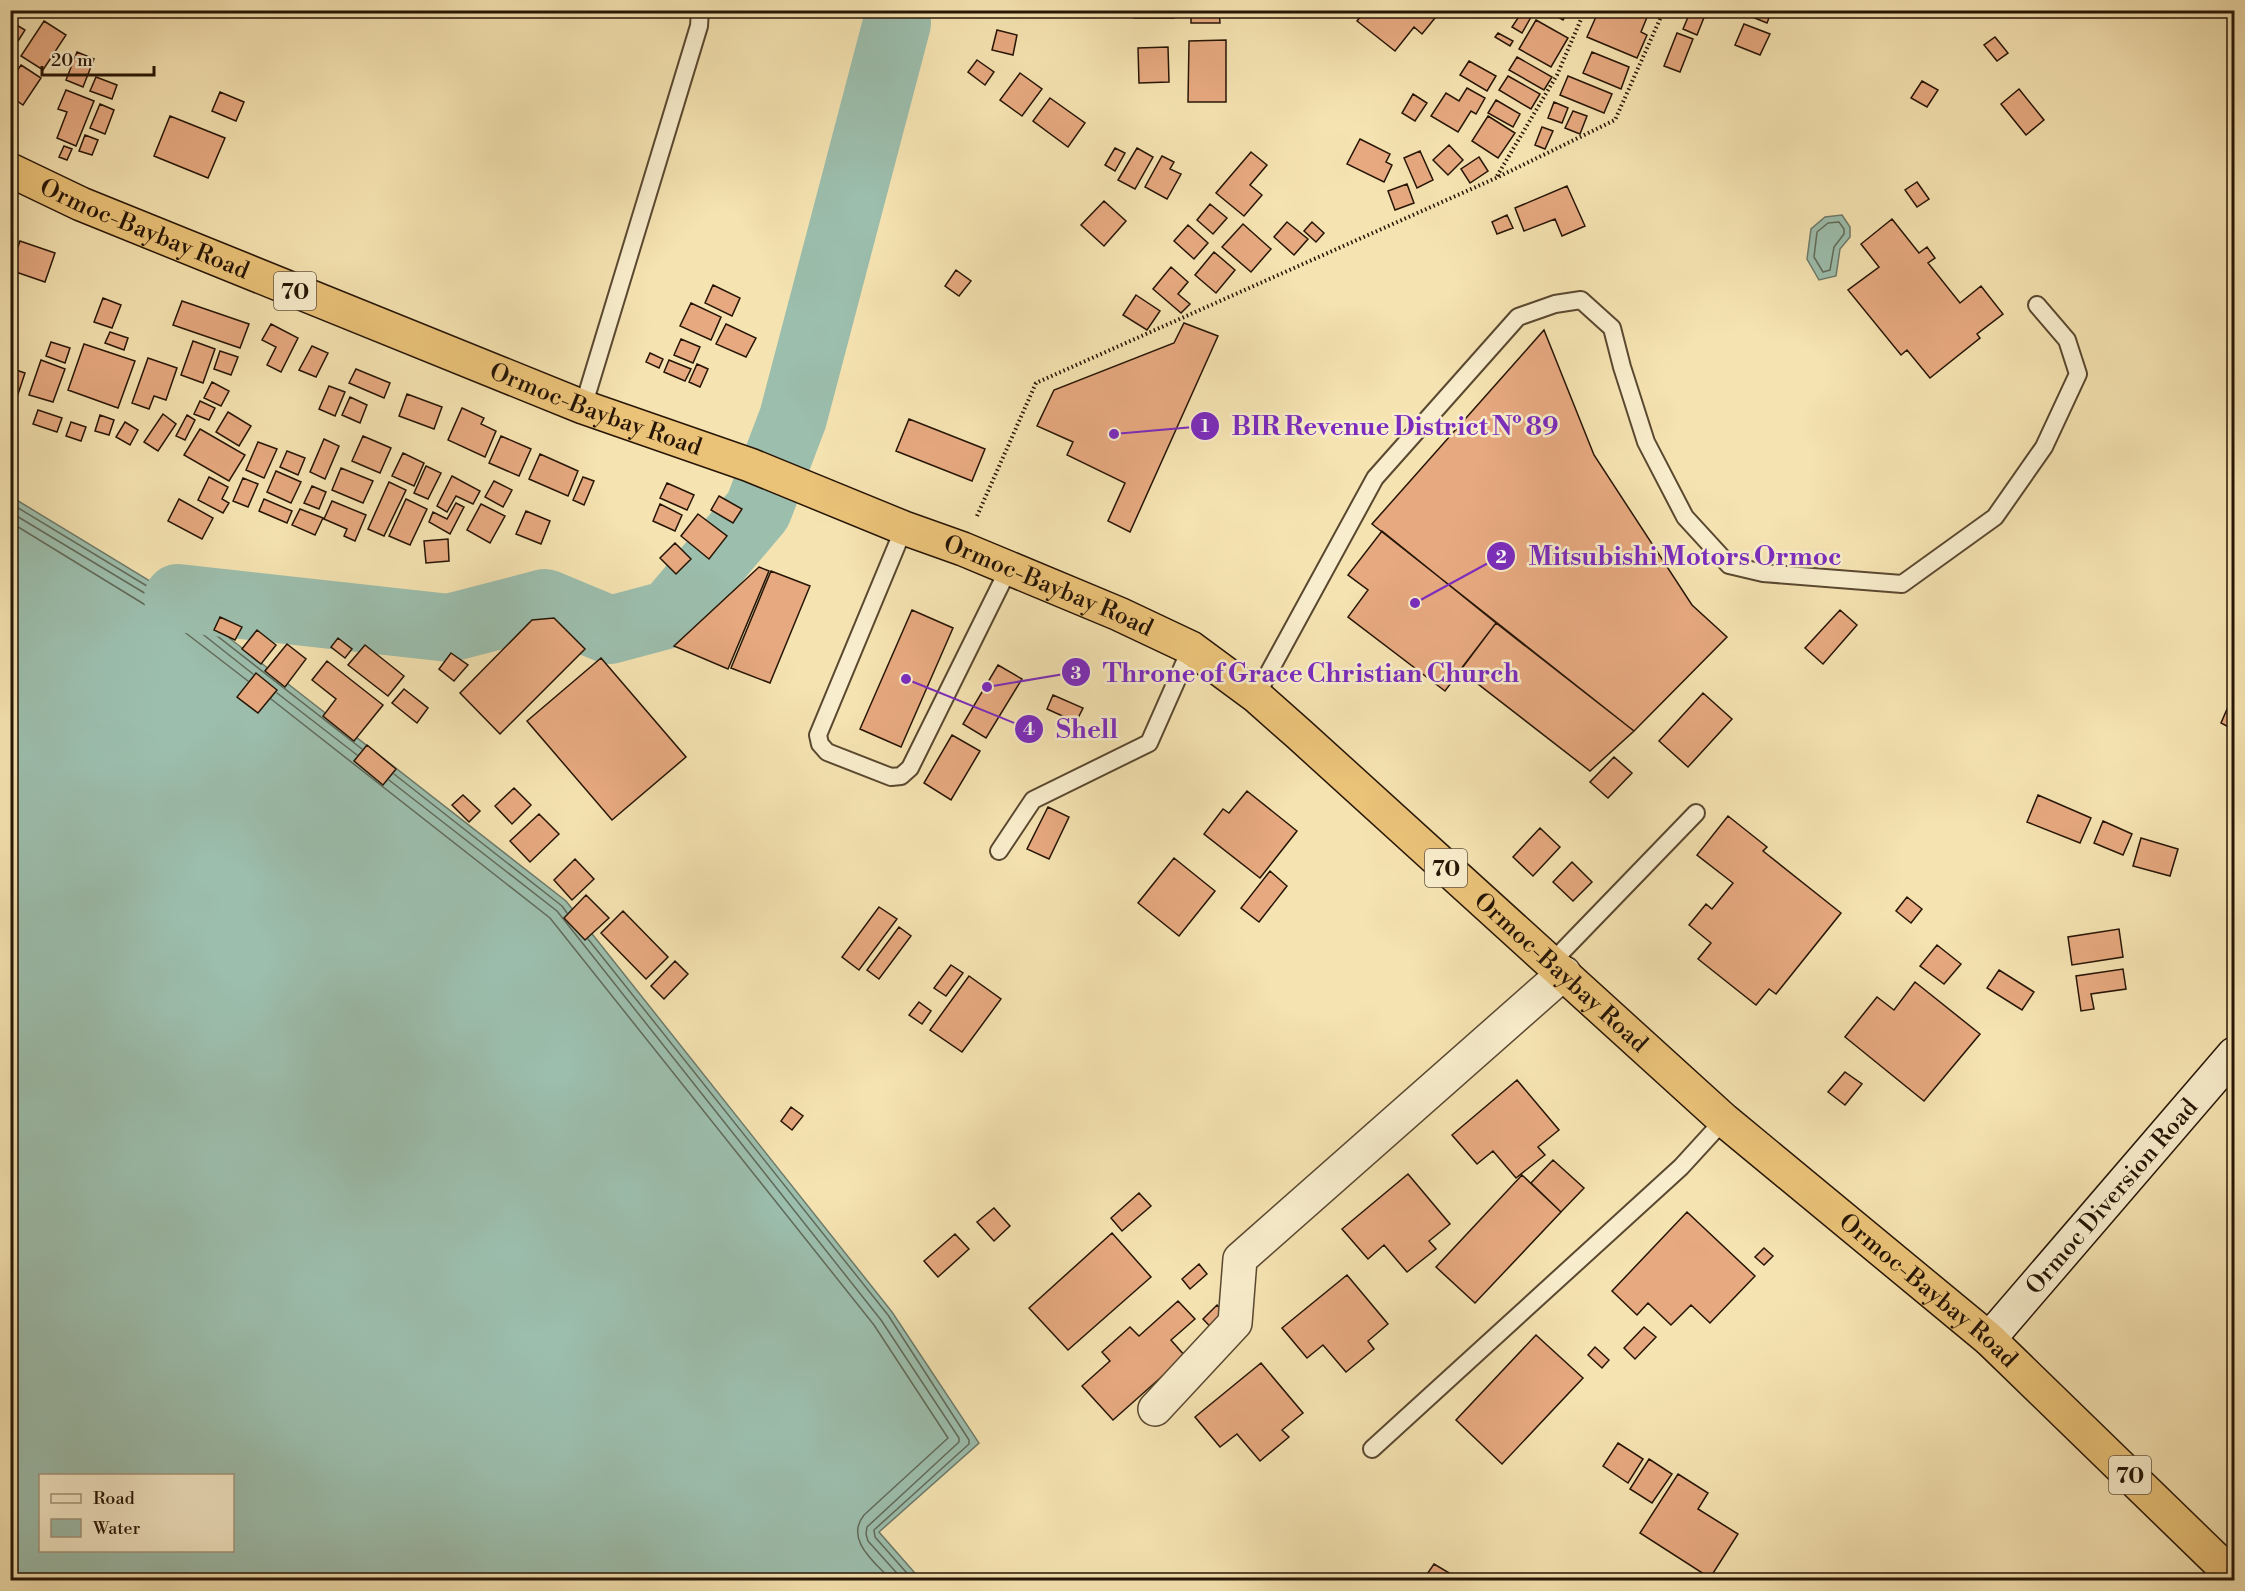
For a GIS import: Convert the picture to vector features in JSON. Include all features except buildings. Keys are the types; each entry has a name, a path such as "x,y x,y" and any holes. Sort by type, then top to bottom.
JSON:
{"highway":[{"name":"Ormoc-Baybay Road","path":"10,170 81,204 583,408 750,465 904,528 963,549 1119,614 1191,648 1256,696 1724,1120 1989,1339 2235,1577"}],"street":[{"path":"1155,1409 1235,1323 1240,1259 1558,968"},
{"name":"Ormoc Diversion Road","path":"1989,1339 2235,1054"}],"lane":[{"path":"583,408 699,26 699,10"},
{"path":"1256,696 1375,478 1518,317 1556,304 1581,300 1612,328 1646,442 1685,517 1729,565 1763,573 1902,584 1995,518 2044,447 2078,374 2067,340 2037,304"},
{"path":"904,528 818,735 820,744 827,752 891,777 901,776 910,768 1009,568"},
{"path":"999,851 1033,800 1149,742 1191,648"},
{"path":"1558,968 1696,813"},
{"path":"1372,1449 1681,1167 1724,1120"}],"path":[{"path":"1496,178 1557,75 1585,10"},
{"path":"963,549 1036,383 1496,178 1615,120 1664,10"}],"water":[{"path":"1842,215 1850,227 1850,237 1840,249 1836,276 1819,280 1807,259 1811,229 1825,217"},
{"path":"10,496 178,598 566,901 892,1312 979,1443 879,1532 921,1580 11,1580"}],"waterway":[{"path":"178,598 449,628 545,603 610,630 670,614 758,510 793,418 897,23"}],"place":[{"name":"BIR Revenue District № 89","path":"1114,434"},
{"name":"Mitsubishi Motors Ormoc","path":"1415,603"},
{"name":"Shell","path":"906,679"},
{"name":"Throne of Grace Christian Church","path":"987,687"}]}
